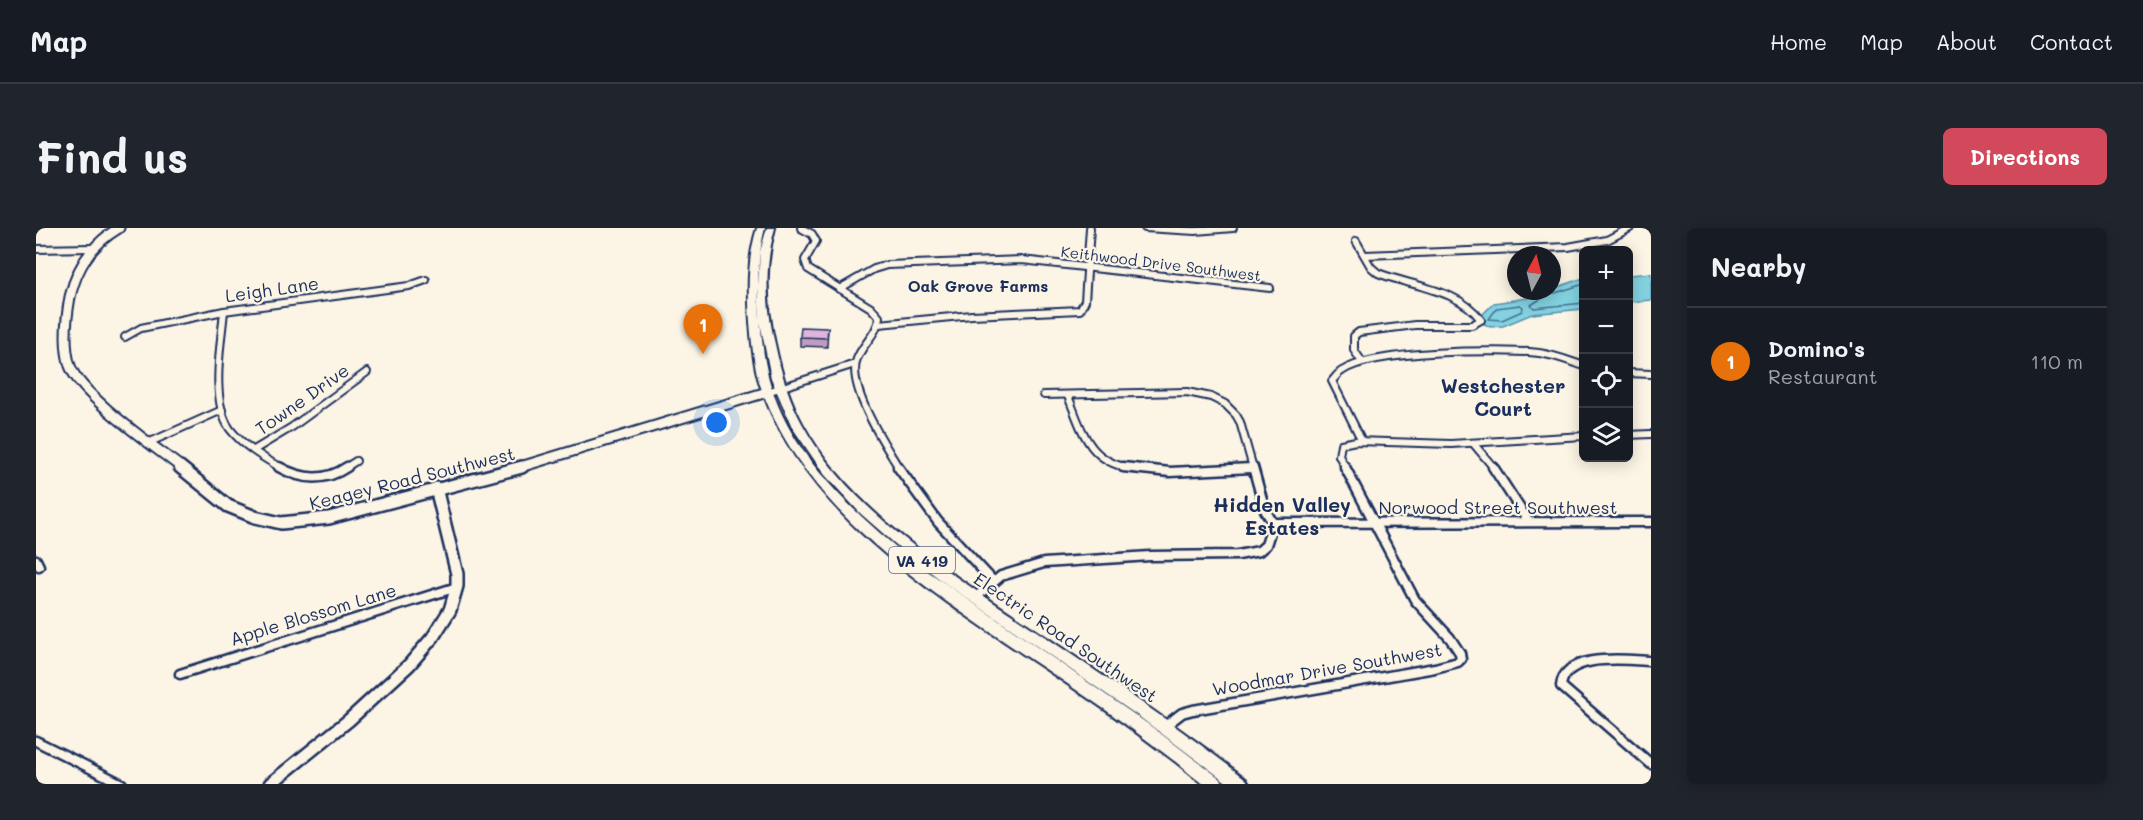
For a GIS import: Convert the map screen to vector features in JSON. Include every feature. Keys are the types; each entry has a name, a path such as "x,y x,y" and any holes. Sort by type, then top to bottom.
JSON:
{"main road":[{"name":"Electric Road Southwest","path":"761,228 754,254 752,287 758,356 773,390 805,439 857,503 899,542 1165,726 1240,784"},
{"name":"Electric Road Southwest","path":"771,228 764,254 762,286 773,390 780,421 806,462 848,511 895,555 982,619 1159,740 1216,784"}],"street":[{"name":"Keagey Road Southwest","path":"119,228 92,248 82,262 72,284 66,333 68,363 74,378 87,392 228,506 268,521 295,523 330,518 544,461 855,364"},
{"path":"801,228 812,234 816,241 805,260 805,266 876,312 879,324"},
{"path":"993,581 910,485 886,450 860,392 855,364 862,347 879,324 972,315 1082,309 1085,301 1090,228"},
{"path":"1145,228 1194,231 1233,228"},
{"path":"1365,255 1568,247 1607,240 1630,228"},
{"path":"1356,241 1378,273 1446,296 1477,313 1481,320 1472,325 1415,325 1359,332 1353,336 1352,344 1362,362"},
{"path":"36,249 92,248"},
{"name":"Keithwood Drive Southwest","path":"839,289 874,269 891,265 1009,259 1270,288"},
{"name":"Leigh Lane","path":"125,337 141,328 224,311 408,286 426,280"},
{"path":"224,311 220,377 222,413 235,436 287,474 312,478 333,476 356,461"},
{"path":"1362,441 1332,381 1339,370 1362,362 1443,353 1534,352 1554,355 1579,364"},
{"name":"Towne Drive","path":"254,450 292,427 367,372"},
{"path":"1633,373 1651,374"},
{"path":"982,619 976,597 993,581 1017,570 1068,560 1250,554 1266,545 1273,523 1265,510 1237,416 1228,406 1213,398 1180,392 1044,395"},
{"path":"1068,396 1093,450 1103,460 1119,467 1155,472 1252,468"},
{"path":"151,445 222,413"},
{"path":"1633,435 1651,434"},
{"path":"1374,521 1349,477 1338,451 1341,444 1345,442 1473,443 1520,438 1579,436"},
{"path":"1473,443 1488,459 1528,521"},
{"path":"270,784 380,692 424,650 445,622 453,605 457,587 453,555 436,488"},
{"name":"Woodmar Drive Southwest","path":"1165,726 1182,713 1193,710 1458,662 1461,659 1460,651 1415,600 1374,521"},
{"name":"Norwood Street Southwest","path":"1273,523 1651,522"},
{"name":"Apple Blossom Lane","path":"180,674 457,587"},
{"path":"1651,661 1599,661 1577,664 1561,676 1561,686 1651,764"},
{"path":"36,741 122,784"}],"water":[{"path":"1651,273 1651,300 1633,302 1633,275"},
{"path":"1579,279 1579,309 1532,314 1503,326 1490,327 1481,322 1483,314 1494,303 1514,300 1561,300 1561,286"}],"building":[{"path":"801,327 828,328 827,338 800,337"}],"place":[{"name":"Domino's","path":"703,354"}],"district":[{"name":"Oak Grove Farms","path":"978,285"},
{"name":"Westchester Court","path":"1503,396"},
{"name":"Hidden Valley Estates","path":"1282,516"}]}
